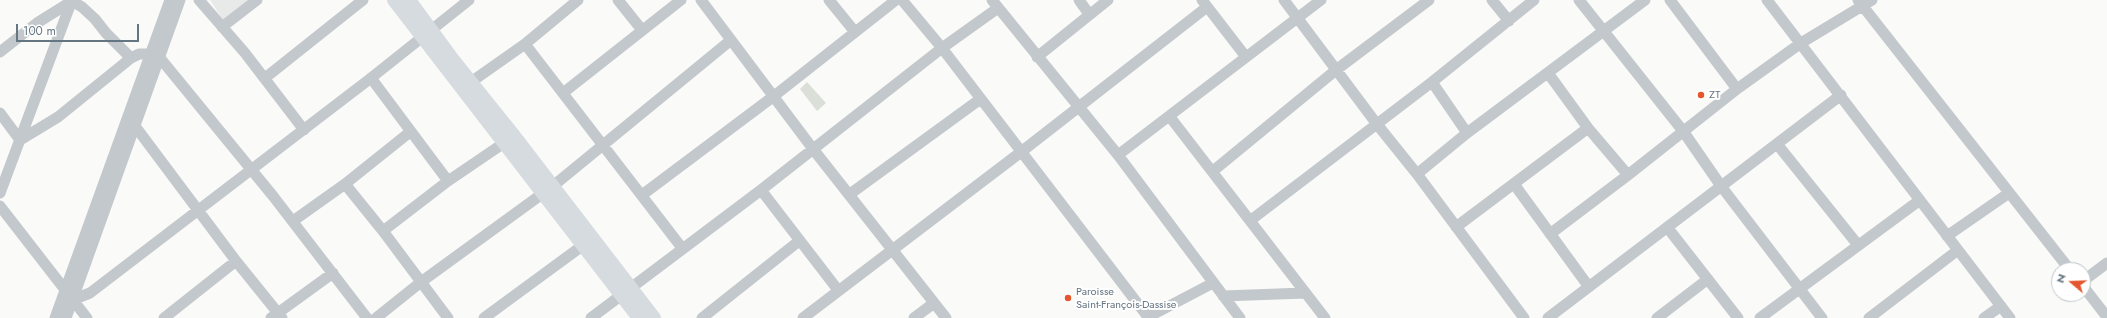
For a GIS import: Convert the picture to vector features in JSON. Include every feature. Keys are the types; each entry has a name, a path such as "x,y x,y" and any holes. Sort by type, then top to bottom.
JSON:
{"main road":[{"path":"394,0 471,82 548,190 626,291 639,318"},
{"path":"409,0 427,34 504,143 548,190 582,246 654,318"}],"street":[{"path":"66,318 135,126 170,0"},
{"path":"55,318 155,56 180,0"},
{"path":"199,0 265,78 304,130"},
{"path":"222,27 257,0"},
{"path":"265,78 363,0"},
{"path":"72,300 90,293 304,130 470,0"},
{"path":"471,82 525,44 578,0"},
{"path":"618,0 642,30"},
{"path":"563,93 681,0"},
{"path":"700,0 946,318"},
{"path":"829,0 855,32"},
{"path":"642,194 774,96 896,0"},
{"path":"902,0 942,48 979,100 1021,152 1147,318 1213,283"},
{"path":"1079,0 1089,14"},
{"path":"1037,57 1108,0"},
{"path":"1284,0 1376,124 1416,174 1524,318"},
{"path":"1118,155 1170,117 1321,0"},
{"path":"1213,171 1336,70 1429,0"},
{"path":"1492,0 1509,21"},
{"path":"1251,220 1432,82 1534,0"},
{"path":"1579,0 1684,130 1721,186 1822,318"},
{"path":"1416,174 1467,133 1645,0"},
{"path":"1670,0 1737,89"},
{"path":"1767,0 2010,318"},
{"path":"72,1 82,7 95,19 106,33 131,58"},
{"path":"0,52 37,23 72,1"},
{"path":"0,193 72,1"},
{"path":"1550,234 1737,89 1801,43 1864,2 2009,193 2064,262"},
{"path":"803,318 892,248 1021,152 1204,3 1246,57"},
{"path":"590,318 814,149 942,48 995,4 1118,155 1240,318"},
{"path":"376,318 421,282 548,190 731,40"},
{"path":"525,44 603,146 642,194 682,248"},
{"path":"20,140 58,117 131,58 139,54 155,56 293,221 367,318"},
{"path":"1548,73 1588,128 1628,175"},
{"path":"371,78 448,181"},
{"path":"1432,82 1467,133"},
{"path":"1548,318 1841,95"},
{"path":"850,194 979,100"},
{"path":"0,113 20,140"},
{"path":"1170,117 1251,220 1325,318"},
{"path":"135,126 277,316 333,273"},
{"path":"1456,227 1588,128"},
{"path":"293,221 345,184 410,132"},
{"path":"383,231 448,181 504,143"},
{"path":"1777,144 1858,245"},
{"path":"345,184 383,231 448,318"},
{"path":"1514,184 1589,286"},
{"path":"761,190 838,290"},
{"path":"1947,236 2009,193"},
{"path":"1760,318 1920,200"},
{"path":"0,206 87,318"},
{"path":"1667,227 1738,318"},
{"path":"702,318 799,241"},
{"path":"484,318 582,246"},
{"path":"1869,318 1958,250"},
{"path":"164,318 236,261"},
{"path":"2091,275 2107,263"},
{"path":"1657,318 1708,279"},
{"path":"1223,296 1305,293"},
{"path":"2091,296 2107,317"},
{"path":"914,318 934,303"},
{"path":"1984,318 2001,306"}],"shaded area":[{"path":"210,0 251,0 224,21"},
{"path":"807,82 826,103 817,111 800,89"}],"place":[{"name":"ZT","path":"1701,95"},
{"name":"Paroisse Saint-François-Dassise","path":"1068,298"}]}
